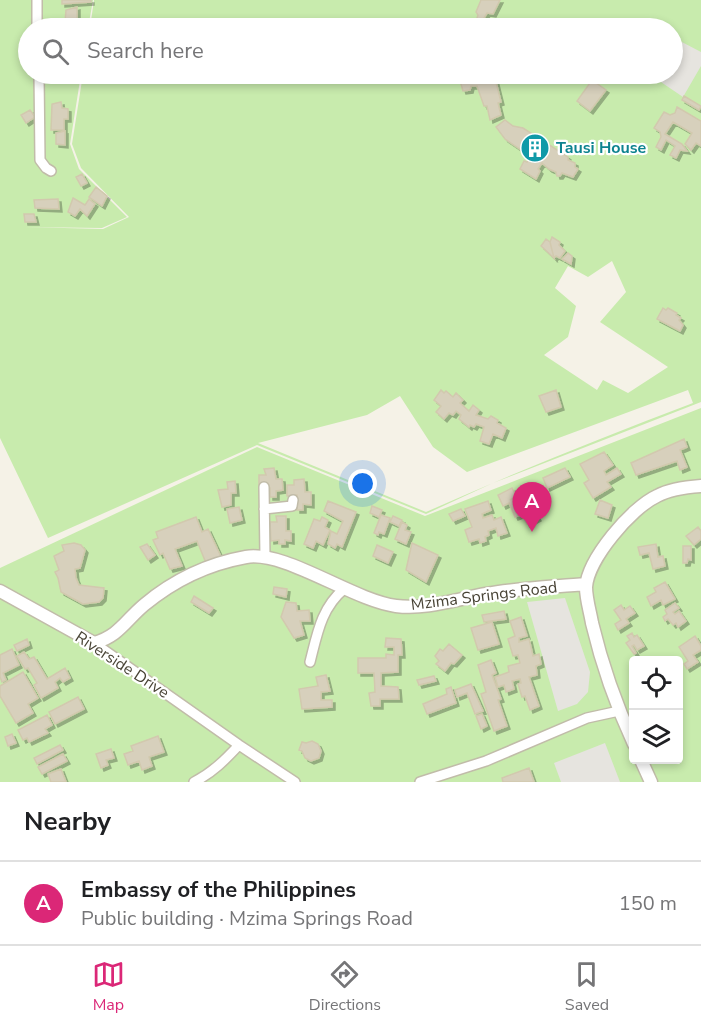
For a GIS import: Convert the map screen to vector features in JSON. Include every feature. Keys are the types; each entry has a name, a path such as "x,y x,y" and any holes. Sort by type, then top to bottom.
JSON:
{"street":[{"path":"37,0 37,18"},
{"path":"39,84 40,160 51,171"},
{"path":"629,735 598,649 586,595 586,584 599,555 626,518 640,506 657,495 701,486"},
{"path":"264,487 265,557"},
{"path":"264,509 292,506 293,500"},
{"name":"Mzima Springs Road","path":"94,643 106,640 120,631 143,606 193,573 212,565 249,556 265,557 289,565 378,602 410,607 489,593 586,584"},
{"path":"310,662 322,618 330,603 344,589"},
{"name":"Riverside Drive","path":"0,591 94,643 239,745 296,782"},
{"path":"420,782 486,761 586,718 619,711"},
{"path":"194,782 221,764 239,745"},
{"path":"642,764 651,782"}],"green space":[{"path":"0,0 93,0 90,18 18,18 18,84 79,84 70,144 79,169 127,217 102,228 24,227 103,229 129,217 81,168 72,144 81,84 683,84 683,18 91,18 94,0 701,0 701,402 493,483 426,514 257,445 48,538 0,438","holes":["612,261 626,292 600,322 668,367 628,393 603,380 597,390 544,355 568,337 576,306 555,288 568,266 588,277","688,390 693,403 492,483 426,512 258,443 367,415 400,396 433,447 467,472"]},
{"path":"701,408 701,782 0,782 0,568 257,447 425,516"}],"shaded area":[{"path":"683,43 701,52 701,66 683,97 664,84 683,84"},
{"path":"565,598 590,672 588,692 577,704 558,711 527,602"},
{"path":"605,743 620,782 561,782 554,763"}],"building":[{"path":"62,0 91,0 91,2 62,4"},
{"path":"481,0 500,0 493,14 487,13 484,18 477,18 476,12"},
{"path":"77,7 77,18 65,18 66,10"},
{"path":"461,84 496,84 501,102 498,103 501,115 490,120 487,106 484,106 477,86 471,86 470,90 463,91"},
{"path":"589,84 598,84 606,90 590,111 577,101"},
{"path":"684,96 701,106 699,110 682,100"},
{"path":"61,102 62,108 68,109 68,119 64,119 64,130 51,130 52,104"},
{"path":"677,107 701,121 701,146 696,143 691,150 685,144 692,133 673,122 665,134 682,144 687,151 680,150 676,158 670,155 675,146 666,140 661,150 656,147 661,137 660,132 654,128 664,112 670,115 675,113"},
{"path":"30,110 35,117 26,123 21,115"},
{"name":"Tausi House","path":"505,120 513,126 523,128 568,157 568,160 575,163 578,169 573,177 562,173 557,176 556,172 542,163 536,179 520,169 530,156 505,139 496,127"},
{"path":"65,131 65,145 56,144 56,133"},
{"path":"82,174 87,183 81,186 76,177"},
{"path":"96,187 107,196 102,206 89,197"},
{"path":"73,198 85,205 89,199 95,204 87,216 80,209 75,216 68,212"},
{"path":"58,199 59,209 35,208 34,200"},
{"path":"24,214 34,214 36,222 25,222"},
{"path":"552,237 560,242 559,245 565,251 560,258 556,256 554,258 550,242"},
{"path":"546,239 550,242 554,258 541,246"},
{"path":"568,253 572,256 571,264 562,259"},
{"path":"663,308 677,313 676,315 681,318 679,320 683,325 680,331 657,319"},
{"path":"441,390 453,397 456,393 463,400 460,403 469,411 473,405 479,410 476,415 488,419 491,416 498,420 497,423 506,428 502,438 493,434 489,444 480,441 484,427 476,424 474,427 470,425 469,427 459,419 461,415 456,411 453,415 449,413 444,419 436,412 441,406 434,400"},
{"path":"556,390 561,407 546,412 539,396"},
{"path":"684,439 687,447 680,450 687,467 680,470 677,461 636,475 631,463"},
{"path":"604,452 613,465 604,471 606,475 617,468 621,474 607,482 611,487 593,498 584,483 589,480 580,464"},
{"path":"274,468 276,479 282,479 283,490 276,491 276,497 270,497 270,488 267,488 267,485 259,485 259,475 266,475 264,469"},
{"path":"565,468 570,477 547,488 543,478"},
{"path":"304,479 305,492 311,492 311,505 303,504 303,510 297,510 297,495 287,496 287,485 294,485 294,480"},
{"path":"235,481 236,493 231,493 231,505 222,507 218,490 228,489 227,482"},
{"path":"512,488 516,496 510,500 535,489 543,509 536,512 534,506 515,517 509,503 503,506 498,495"},
{"path":"600,500 612,505 608,518 595,514"},
{"path":"328,501 356,512 342,547 337,544 335,548 328,544 331,531 337,534 343,521 324,511"},
{"path":"488,501 491,510 482,514 483,518 492,515 494,520 501,517 507,533 498,536 496,528 488,531 486,541 480,543 479,539 469,542 465,530 472,527 465,509"},
{"path":"372,506 382,510 379,517 370,513"},
{"path":"239,507 242,520 230,523 227,509"},
{"path":"461,509 465,516 453,521 449,514"},
{"path":"534,509 538,518 527,524 522,515"},
{"path":"381,515 390,518 384,534 379,532 378,535 374,533"},
{"path":"276,516 286,516 286,531 291,531 291,541 285,540 285,544 279,544 279,540 271,541 270,522 277,522"},
{"path":"393,516 402,520 399,526 390,522"},
{"path":"196,517 202,532 208,529 222,559 206,563 197,541 175,549 182,566 170,569 163,553 160,555 153,540 158,538 156,532"},
{"path":"322,517 328,520 325,527 330,530 323,545 316,541 313,548 304,544 314,519 320,521"},
{"path":"402,522 407,525 405,530 411,532 406,544 395,539"},
{"path":"698,527 701,531 701,539 694,545 686,536"},
{"path":"74,543 81,545 85,550 80,568 75,569 76,578 79,585 104,588 103,598 99,602 83,604 61,592 55,572 59,570 54,556 64,551 62,545"},
{"path":"412,543 438,555 426,582 406,570"},
{"path":"147,544 155,555 148,560 140,547"},
{"path":"656,544 658,557 663,556 665,566 653,569 649,553 640,555 638,547"},
{"path":"377,545 393,552 388,563 373,556"},
{"path":"683,546 691,546 691,560 688,559 687,563 683,563"},
{"path":"665,582 675,599 663,605 661,600 651,606 647,597 656,592 654,588"},
{"path":"274,587 287,589 286,597 273,594"},
{"path":"194,596 213,608 209,613 191,602"},
{"path":"286,602 296,603 297,611 309,610 310,621 300,621 304,635 294,638 281,617"},
{"path":"675,603 679,608 673,612 675,614 679,611 686,621 678,627 676,623 673,625 668,619 665,621 663,617 667,614 665,610"},
{"path":"621,605 624,610 630,606 635,613 626,619 629,623 618,630 615,624 621,620 614,610"},
{"path":"504,611 506,619 484,622 482,615"},
{"path":"521,617 527,636 519,638 519,642 529,639 533,656 539,654 541,664 536,666 537,675 529,677 539,706 530,710 525,696 522,697 518,684 521,683 520,679 512,681 514,689 506,692 504,685 498,687 495,677 509,672 508,666 520,663 518,655 513,656 508,639 515,636 510,621"},
{"path":"492,622 499,644 478,650 471,628"},
{"path":"632,633 634,637 637,635 644,646 637,650 634,645 632,646 636,653 634,654 626,643 630,640 627,636"},
{"path":"695,636 701,650 693,655 698,662 687,669 684,664 688,661 679,647"},
{"path":"386,638 401,639 402,655 398,655 398,672 381,673 381,686 398,687 399,699 380,699 380,706 371,706 369,693 375,692 374,673 358,673 358,658 386,658 386,654 394,655 394,647 385,647"},
{"path":"27,639 29,645 17,651 14,645"},
{"path":"449,644 462,655 445,671 436,664 439,661 435,656 440,649 443,651"},
{"path":"12,649 19,665 3,673 6,680 2,682 0,655"},
{"path":"24,652 29,659 34,657 47,679 65,668 70,678 63,682 60,678 55,682 58,688 41,698 34,685 37,683 17,656"},
{"path":"491,660 496,673 492,675 501,699 498,700 507,726 494,731 481,694 486,692 478,665"},
{"path":"23,672 38,698 28,704 33,713 16,723 0,696 0,686"},
{"path":"326,675 330,691 321,692 321,700 332,700 332,707 302,709 299,689 318,686 316,677"},
{"path":"434,676 436,681 419,685 417,680"},
{"path":"471,684 483,711 475,714 467,693 457,697 455,690"},
{"path":"451,687 456,703 427,714 423,704 447,694 446,689"},
{"path":"78,697 84,709 55,724 49,712"},
{"path":"482,714 487,726 481,729 476,716"},
{"path":"47,715 52,725 45,729 48,733 29,742 27,738 23,740 18,730"},
{"path":"12,734 16,743 8,746 5,737"},
{"path":"158,736 164,752 149,757 152,766 142,770 139,761 128,765 124,754 133,751 131,746"},
{"path":"312,741 318,744 321,751 319,758 311,761 305,758 299,750 302,742"},
{"path":"60,745 63,750 37,764 34,758"},
{"path":"111,749 114,758 106,760 108,765 101,768 96,754"},
{"path":"63,754 67,761 42,774 38,767"},
{"path":"529,768 534,782 503,782 502,778"},
{"path":"61,769 66,782 51,782 48,774"}],"place":[{"name":"Tausi House","path":"535,148"},
{"name":"Embassy of the Philippines","path":"532,532"}]}
